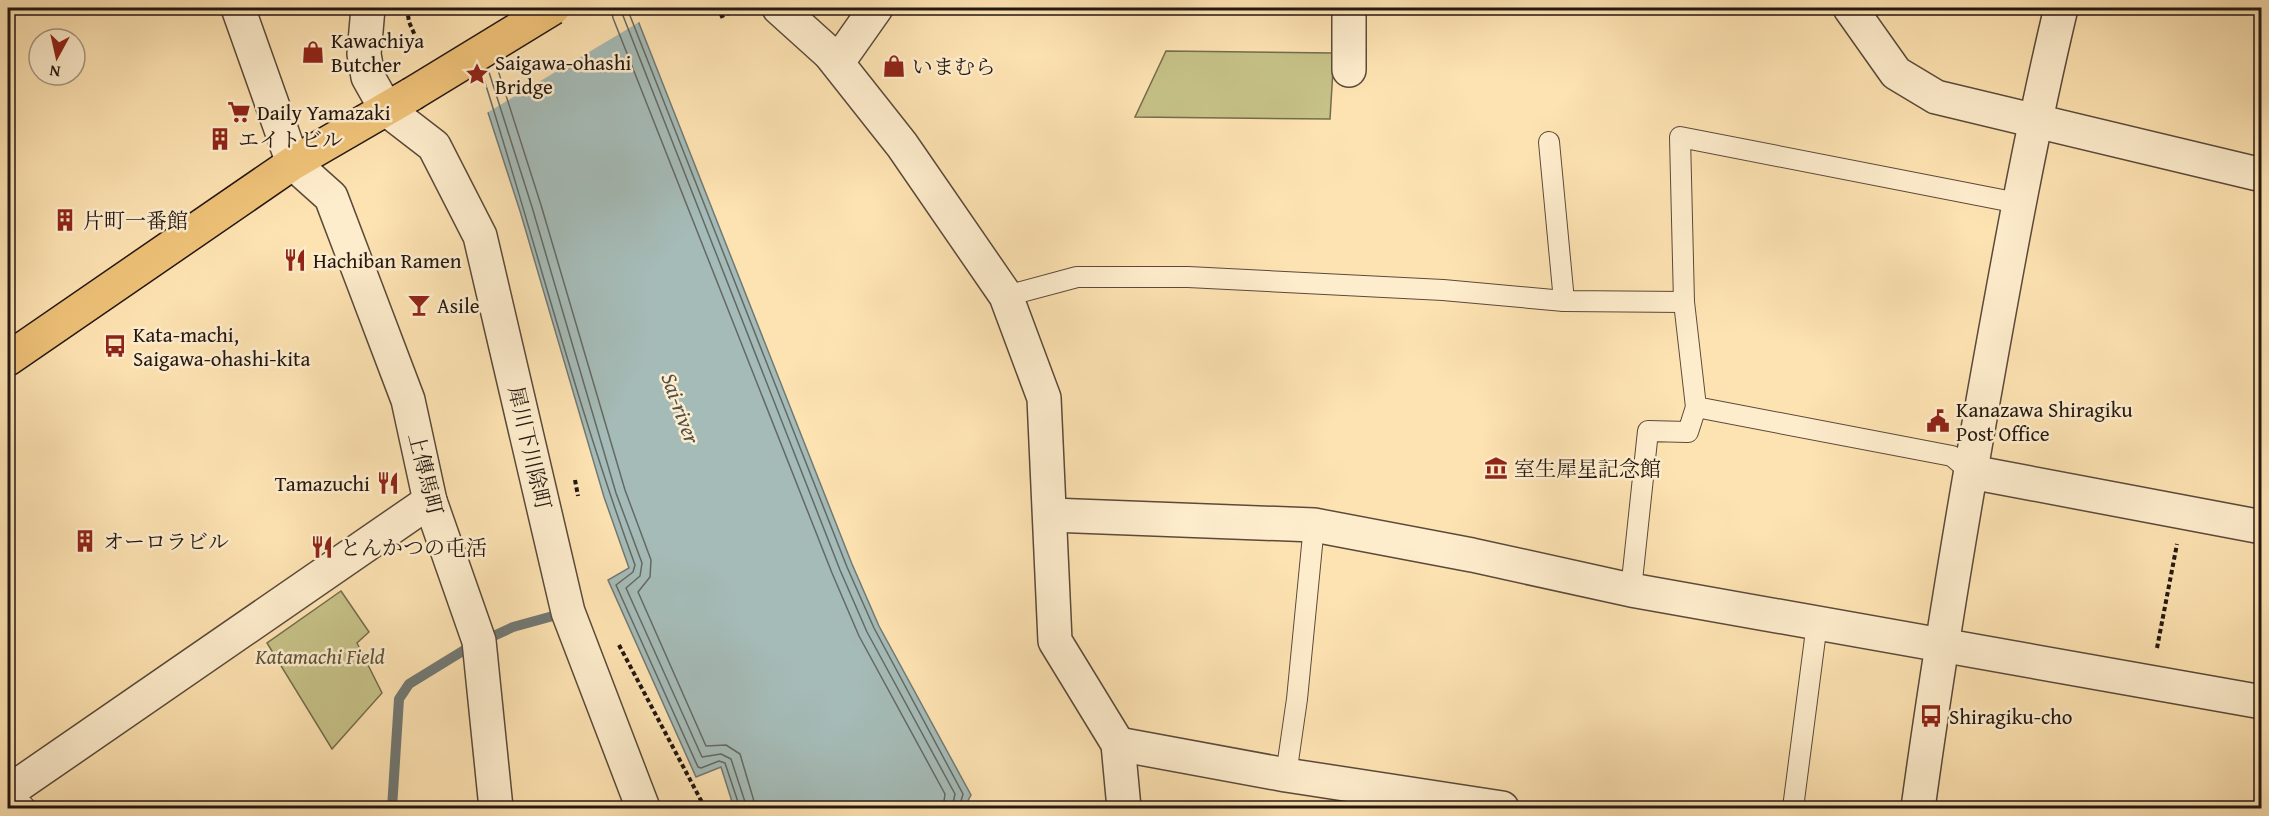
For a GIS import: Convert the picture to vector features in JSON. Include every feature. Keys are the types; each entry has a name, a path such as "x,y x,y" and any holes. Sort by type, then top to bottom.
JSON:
{"highway":[{"path":"8,359 293,163 399,102 553,8"}],"street":[{"path":"238,8 293,163"},
{"path":"368,8 364,54 368,77 399,102"},
{"path":"779,8 830,54 902,145 1006,296 1044,398 1055,641 1118,744 1124,808"},
{"path":"830,54 845,52 876,8"},
{"path":"1349,8 1349,70"},
{"path":"1850,8 1896,73 1936,97 2262,175"},
{"path":"1918,808 1940,644 2019,202 2034,122 2061,8"},
{"name":"犀川下川除町","path":"399,102 434,146 480,236 568,612 643,808"},
{"name":"上傳馬町","path":"293,163 331,197 408,400 430,501 479,640 496,808"},
{"path":"1971,472 2262,527"},
{"path":"8,792 430,501"},
{"path":"1050,515 1314,525 1472,555 1631,590 2262,702"},
{"path":"1118,744 1286,776 1502,808"}],"lane":[{"path":"1631,590 1648,431 1688,432 1696,407 1684,302 1680,137 2019,202"},
{"path":"1549,142 1564,301"},
{"path":"1006,296 1077,277 1088,277 1188,278 1420,289 1564,301 1684,302"},
{"path":"1696,407 1952,456 1971,472"},
{"path":"1286,776 1298,699 1314,525"},
{"path":"1793,808 1817,623"},
{"path":"8,792 26,808"}],"path":[{"path":"720,17 740,8"},
{"path":"2151,682 2184,512"}],"green space":[{"path":"1166,51 1334,53 1330,119 1135,117"},
{"name":"Katamachi Field","path":"341,591 369,632 357,643 382,693 332,749 267,643"}],"water":[{"name":"Sai-river","path":"454,8 633,8 852,564 879,626 971,795 964,808 734,808 721,767 696,777 608,580 629,568 604,497 520,211"}],"pier":[{"path":"451,8 636,8 641,21 485,114"}],"waterway":[{"path":"487,639 513,627 553,616"},
{"path":"392,808 399,699 409,684 466,649"}],"place":[{"name":"Kawachiya Butcher","path":"313,52"},
{"name":"いまむら","path":"894,66"},
{"name":"Saigawa-ohashi Bridge","path":"477,74"},
{"name":"Daily Yamazaki","path":"239,112"},
{"name":"エイトビル","path":"220,139"},
{"name":"片町一番館","path":"65,220"},
{"name":"Hachiban Ramen","path":"295,260"},
{"name":"Asile","path":"419,305"},
{"name":"Kata-machi, Saigawa-ohashi-kita","path":"115,346"},
{"name":"Kanazawa Shiragiku Post Office","path":"1938,421"},
{"name":"室生犀星記念館","path":"1496,468"},
{"name":"Tamazuchi","path":"388,483"},
{"name":"オーロラビル","path":"85,541"},
{"name":"とんかつの屯活","path":"322,547"},
{"name":"Shiragiku-cho","path":"1931,716"}]}
